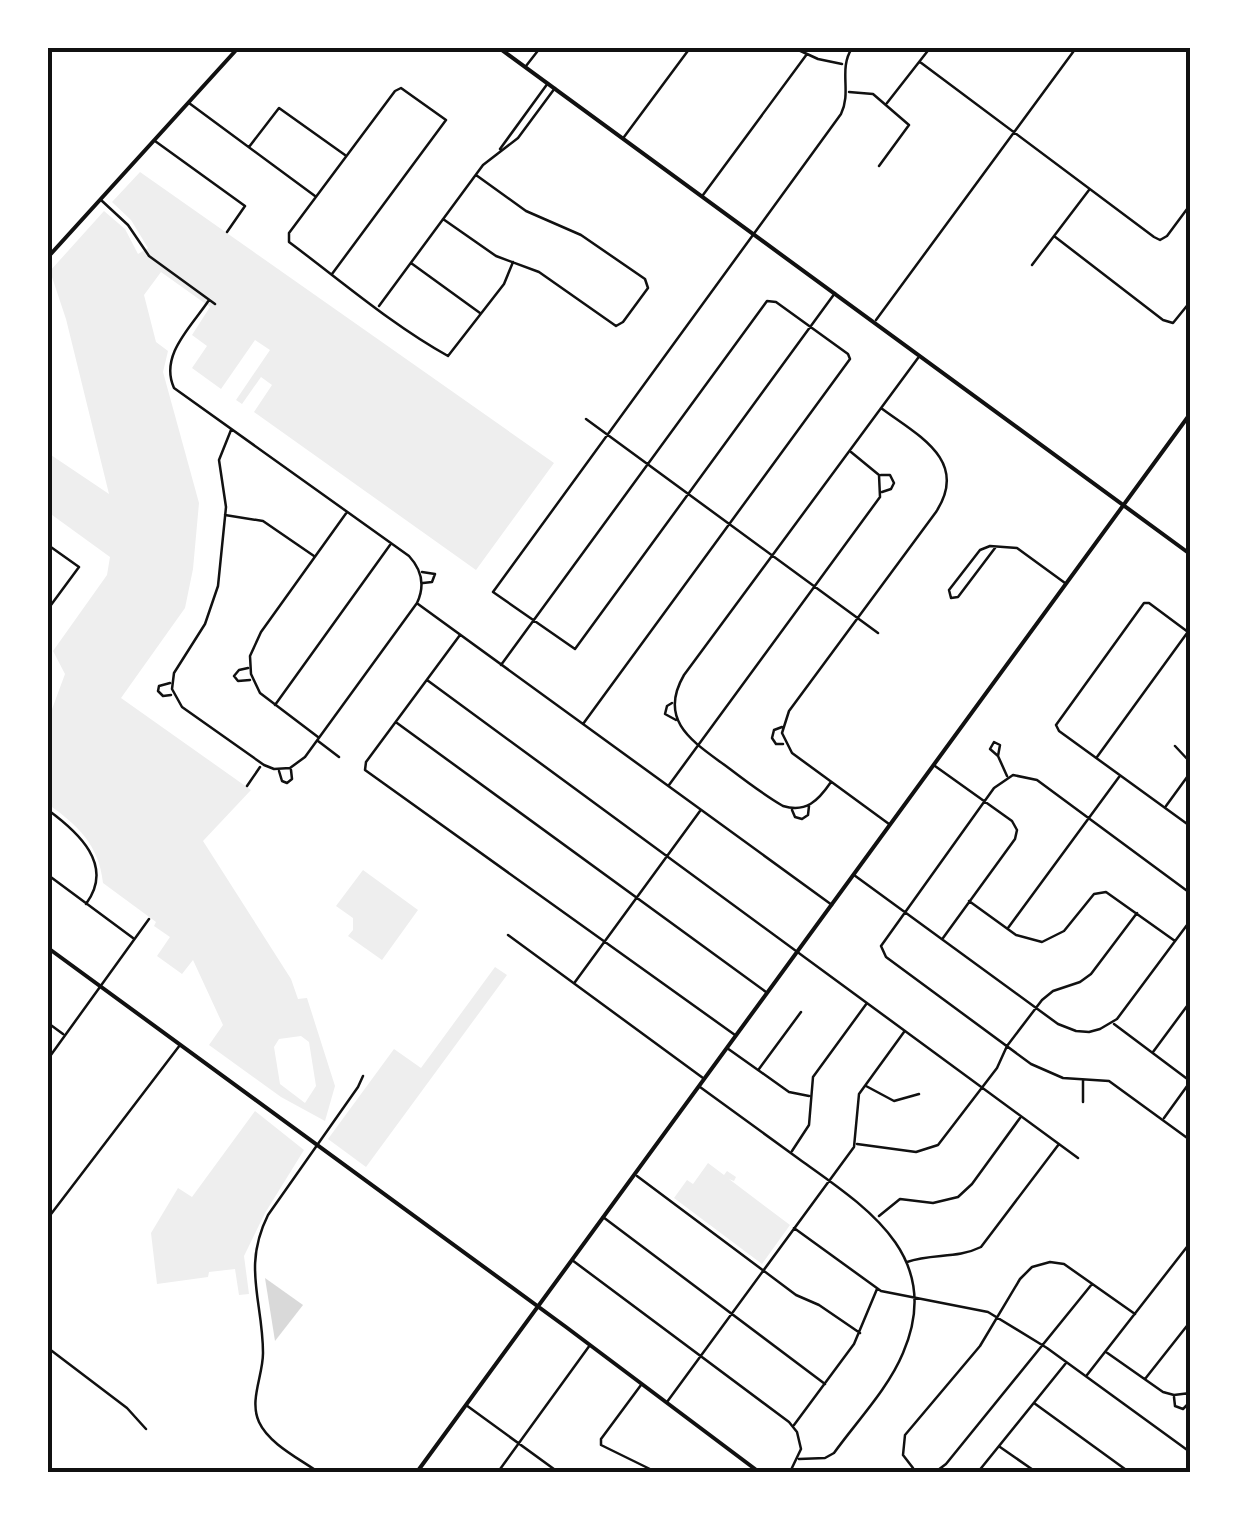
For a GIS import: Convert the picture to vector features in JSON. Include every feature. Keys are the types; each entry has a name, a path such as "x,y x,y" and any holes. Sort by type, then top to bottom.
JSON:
{"main road":[{"path":"48,256 238,48"},
{"path":"500,48 1190,554"},
{"path":"417,1472 1190,414"},
{"path":"48,948 759,1472"}],"street":[{"path":"526,67 540,48"},
{"path":"624,138 690,48"},
{"path":"794,48 844,64"},
{"path":"835,293 575,649 493,589 842,114 847,92 844,64 852,48"},
{"path":"886,104 930,48"},
{"path":"874,322 1076,48"},
{"path":"702,196 807,54"},
{"path":"920,62 1160,240 1190,205"},
{"path":"378,308 548,83"},
{"path":"332,274 446,120 399,88 287,238 332,274 378,308 448,356 507,279 513,262"},
{"path":"500,151 514,142 555,88"},
{"path":"847,92 870,92 909,125 879,166"},
{"path":"188,102 316,197"},
{"path":"249,147 279,108 346,156"},
{"path":"518,124 525,129"},
{"path":"154,140 246,206 226,232"},
{"path":"443,220 496,256 536,270 618,326 649,284 585,237 526,211 476,175"},
{"path":"1032,264 1089,190"},
{"path":"100,199 128,225 149,256 215,304"},
{"path":"1054,236 1164,320 1173,322 1190,302"},
{"path":"411,264 482,314"},
{"path":"210,300 172,354 168,370 174,388 412,560 422,583 416,604 301,762 290,768 262,764 185,710 172,684 176,668 200,633 212,606 220,573 225,515 220,456 231,430"},
{"path":"501,664 768,300 810,327 850,360 583,724"},
{"path":"831,782 808,806 792,809 773,800 684,733 674,702 684,676 919,355"},
{"path":"880,408 936,450 945,467 947,486 938,508 789,711 782,727 784,744 792,754 890,825"},
{"path":"586,420 878,633"},
{"path":"849,451 879,475 882,492"},
{"path":"668,786 882,492 891,489 894,480 888,474 879,475"},
{"path":"339,756 260,693 250,668 257,638 346,512"},
{"path":"225,515 264,522 315,557"},
{"path":"274,706 391,544"},
{"path":"48,545 79,567 48,609"},
{"path":"995,548 958,597 951,598 948,592 980,550 995,548 1018,548 1066,584"},
{"path":"420,572 434,574 432,582 422,583"},
{"path":"1096,758 1189,630 1149,602 1144,602 1056,724 1059,731 1120,776 1190,826"},
{"path":"416,604 832,905"},
{"path":"460,635 364,767 736,1036"},
{"path":"250,668 237,671 234,677 240,682 252,679"},
{"path":"427,680 1078,1158"},
{"path":"172,684 162,684 158,691 163,696 174,694"},
{"path":"674,702 667,706 666,714 677,720"},
{"path":"396,723 767,993"},
{"path":"782,727 774,730 772,738 776,744 784,744"},
{"path":"1175,746 1190,762"},
{"path":"998,756 1007,777"},
{"path":"246,786 262,764"},
{"path":"934,765 1012,821 1017,834 942,940"},
{"path":"279,769 280,779 287,783 292,778 290,768"},
{"path":"1165,808 1190,773"},
{"path":"1008,929 1120,776"},
{"path":"1190,894 1032,778 1007,777 984,801 882,942 884,954 1047,1072 1109,1081 1190,1140"},
{"path":"792,809 795,817 802,819 808,815 808,806"},
{"path":"48,810 80,834 97,871 97,886 86,904"},
{"path":"574,984 701,810"},
{"path":"854,875 1035,1008 1076,1031 1095,1031 1113,1023 1190,921"},
{"path":"48,876 134,939"},
{"path":"970,901 1029,941 1049,940 1068,928 1094,894 1102,892 1176,942"},
{"path":"856,1143 911,1152 930,1150 946,1138 1035,1008 1053,990 1080,982 1091,974 1137,913"},
{"path":"48,1059 149,919"},
{"path":"508,935 704,1079"},
{"path":"791,1153 808,1128 814,1074 867,1002"},
{"path":"1152,1053 1190,1002"},
{"path":"758,1070 801,1012"},
{"path":"48,1022 65,1035"},
{"path":"1113,1023 1190,1081 1163,1120"},
{"path":"667,1402 856,1143 858,1100 905,1030"},
{"path":"48,1218 180,1045"},
{"path":"727,1048 789,1092 810,1096"},
{"path":"318,1472 269,1436 261,1426 256,1408 256,1379 263,1355 254,1280 256,1248 268,1215 363,1076"},
{"path":"1082,1079 1083,1102"},
{"path":"865,1085 894,1101 919,1094"},
{"path":"699,1086 878,1218 897,1242 906,1262 913,1297 908,1340 890,1376 834,1453 825,1458 799,1459"},
{"path":"878,1218 900,1199 940,1202 962,1194 1021,1116"},
{"path":"906,1262 929,1255 965,1254 980,1247 1059,1144"},
{"path":"634,1174 798,1297 819,1305 860,1333"},
{"path":"604,1217 826,1384"},
{"path":"794,1228 877,1290 980,1308 998,1318 1043,1345 1190,1452"},
{"path":"1086,1376 1190,1243"},
{"path":"572,1260 793,1426 801,1443 799,1459 790,1472"},
{"path":"1093,1283 946,1464 938,1470 911,1470 903,1455 905,1434 980,1346 1023,1275 1039,1264 1064,1264 1093,1283 1135,1314"},
{"path":"793,1426 860,1333 877,1290"},
{"path":"1144,1380 1190,1322"},
{"path":"498,1472 590,1345"},
{"path":"48,1348 124,1405 146,1429"},
{"path":"1105,1352 1174,1396 1189,1393 1189,1404 1183,1408 1176,1406 1174,1396"},
{"path":"978,1472 1067,1362"},
{"path":"642,1384 601,1439 601,1446 656,1472"},
{"path":"1034,1403 1130,1472"},
{"path":"466,1405 558,1472"},
{"path":"999,1446 1036,1472"},
{"path":"744,1472 749,1466"}],"shaded area":[{"path":"140,172 554,463 476,570 254,412 272,385 261,377 242,404 236,400 270,350 255,340 221,389 192,368 207,346 192,335 210,307 161,272 144,295 156,342 168,351 163,372 199,503 185,608 121,698 251,790 203,841 291,979 298,999 307,998 335,1086 325,1121 281,1097 209,1045 223,1025 193,960 182,974 157,956 170,937 103,883 97,857 85,837 48,804 48,720 65,674 53,651 107,575 110,557 48,512 48,453 109,494 66,319 50,271 104,211 125,229 138,254 148,248 131,220 112,202","holes":["301,1036 309,1042 316,1086 305,1103 280,1084 274,1047 279,1039"]},
{"path":"363,870 418,910 382,960 348,936 353,930 353,918 336,906"},
{"path":"495,967 507,975 366,1167 328,1139 394,1049 421,1068"},
{"path":"255,1111 304,1150 244,1256 249,1294 239,1295 235,1269 157,1284 151,1233 178,1188 192,1197"},
{"path":"708,1163 724,1175 727,1171 736,1177 734,1181 729,1179 790,1225 762,1264 674,1198 687,1180 693,1184"},
{"path":"265,1278 303,1305 275,1341"}]}
